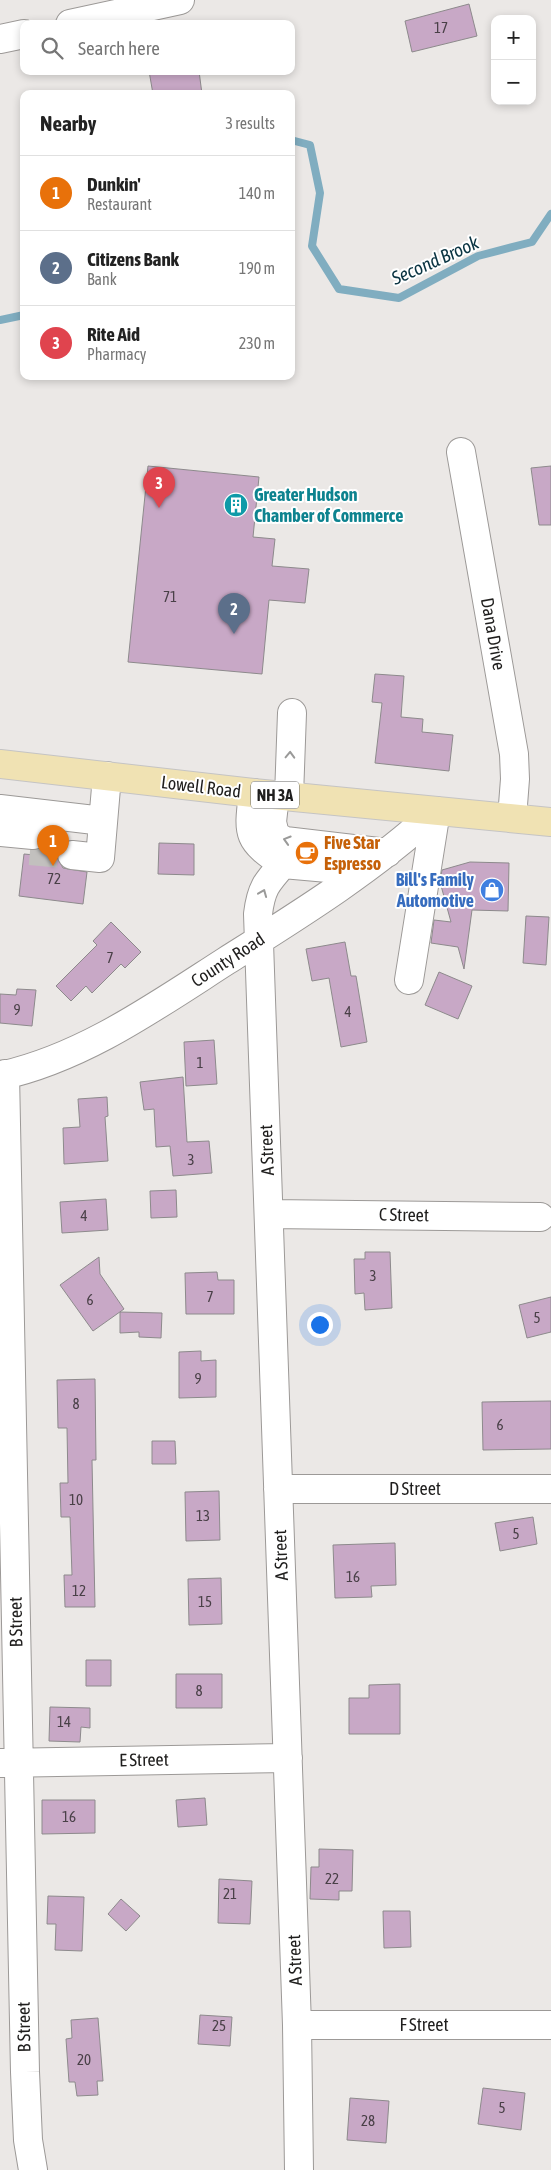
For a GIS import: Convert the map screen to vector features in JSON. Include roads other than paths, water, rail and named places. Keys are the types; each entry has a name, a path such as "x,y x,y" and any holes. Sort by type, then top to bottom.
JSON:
{"main road":[{"name":"Lowell Road","path":"0,764 272,795 551,822"}],"street":[{"path":"85,20 145,4 180,0"},
{"path":"0,39 20,35"},
{"name":"Dana Drive","path":"461,452 514,754 515,779 512,818"},
{"path":"292,713 272,795 272,822 275,835 285,841 387,853"},
{"path":"73,848 100,858 107,776"},
{"path":"272,795 249,825 254,841 284,864 362,871"},
{"path":"0,809 102,832"},
{"path":"409,980 436,811"},
{"name":"County Road","path":"3,1075 58,1057 116,1030 259,940 362,871 387,853 436,811"},
{"path":"0,832 31,843 0,848"},
{"name":"A Street","path":"284,864 270,878 260,894 258,914 297,2025 299,2170"},
{"name":"B Street","path":"3,1075 9,1762 28,2140 33,2170"},
{"name":"C Street","path":"269,1214 540,1217"},
{"name":"D Street","path":"278,1489 551,1488"},
{"name":"E Street","path":"9,1762 288,1758"},
{"name":"F Street","path":"297,2025 551,2025"}],"waterway":[{"name":"Second Brook","path":"295,141 310,145 320,193 312,246 339,289 399,298 478,256 532,242 551,214"},
{"name":"Second Brook","path":"0,320 20,316"}],"tunnel":[{"path":"30,851 72,855"}],"place":[{"name":"Greater Hudson Chamber of Commerce","path":"236,505"},
{"name":"Rite Aid","path":"159,508"},
{"name":"Citizens Bank","path":"234,634"},
{"name":"Five Star Espresso","path":"307,853"},
{"name":"Dunkin'","path":"53,866"},
{"name":"Bill's Family Automotive","path":"492,890"}]}
